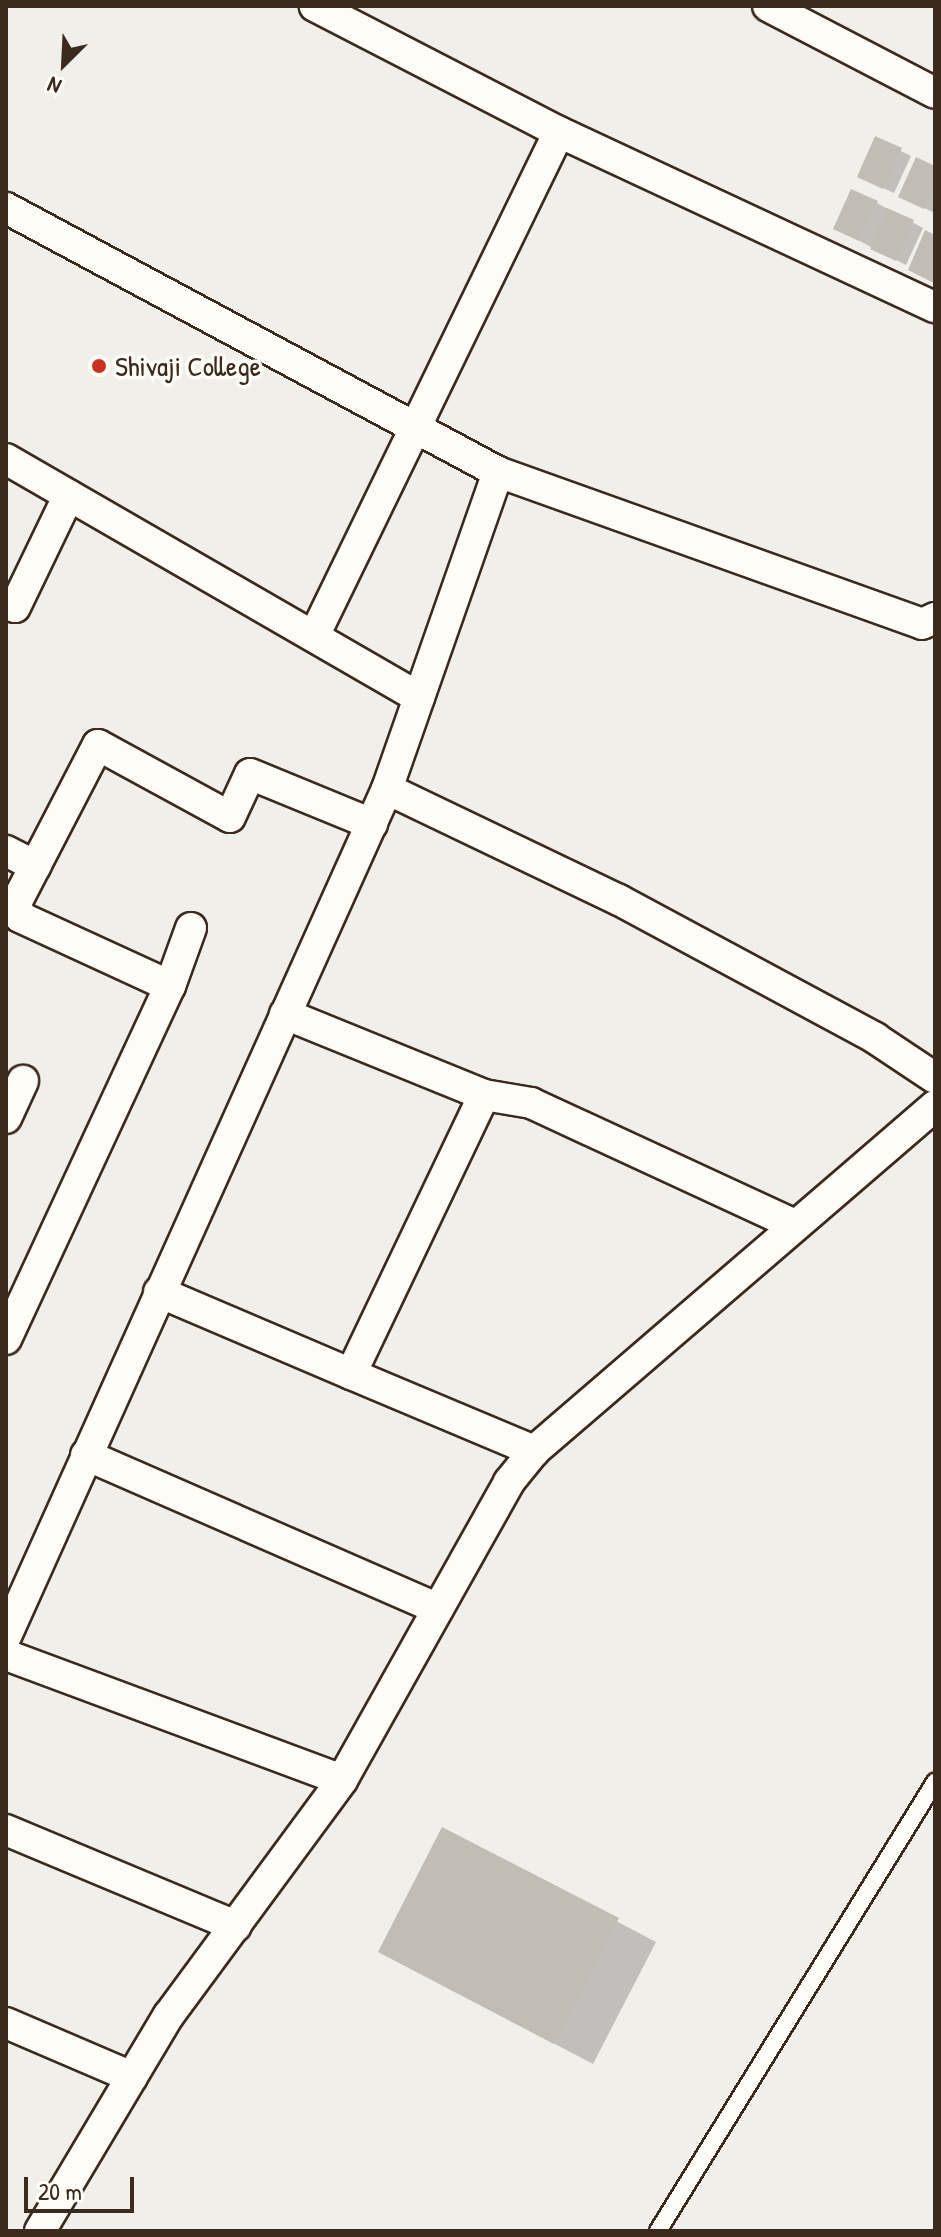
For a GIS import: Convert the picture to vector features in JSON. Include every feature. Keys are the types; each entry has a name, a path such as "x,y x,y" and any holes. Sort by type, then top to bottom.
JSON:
{"street":[{"path":"315,6 559,132 935,307"},
{"path":"768,6 935,93"},
{"path":"314,636 559,132"},
{"path":"6,208 498,472 922,624 935,618"},
{"path":"6,459 419,697"},
{"path":"6,1636 387,789 498,472"},
{"path":"6,604 15,607 69,495"},
{"path":"170,986 13,914 98,745 230,817 250,774 372,824"},
{"path":"387,789 619,900 875,1038 935,1078"},
{"path":"6,851 35,866"},
{"path":"6,1339 170,986 191,928"},
{"path":"285,1014 484,1095 531,1103 795,1225"},
{"path":"6,1118 23,1081"},
{"path":"351,1374 484,1095"},
{"path":"40,2231 169,2015 342,1780 509,1482 534,1451 935,1106"},
{"path":"159,1292 534,1451"},
{"path":"86,1455 438,1609"},
{"path":"6,1655 342,1780"},
{"path":"6,1830 236,1926"},
{"path":"6,2023 132,2077"}],"lane":[{"path":"658,2231 935,1782"}],"building":[{"path":"875,136 902,148 883,189 857,177"},
{"path":"916,157 935,166 935,186 924,209 898,197"},
{"path":"851,189 878,201 859,241 833,229"},
{"path":"887,208 914,220 896,261 870,249"},
{"path":"925,230 935,235 934,283 908,270"},
{"path":"442,1827 619,1918 554,2044 378,1952"}],"place":[{"name":"Shivaji College","path":"99,366"}]}
